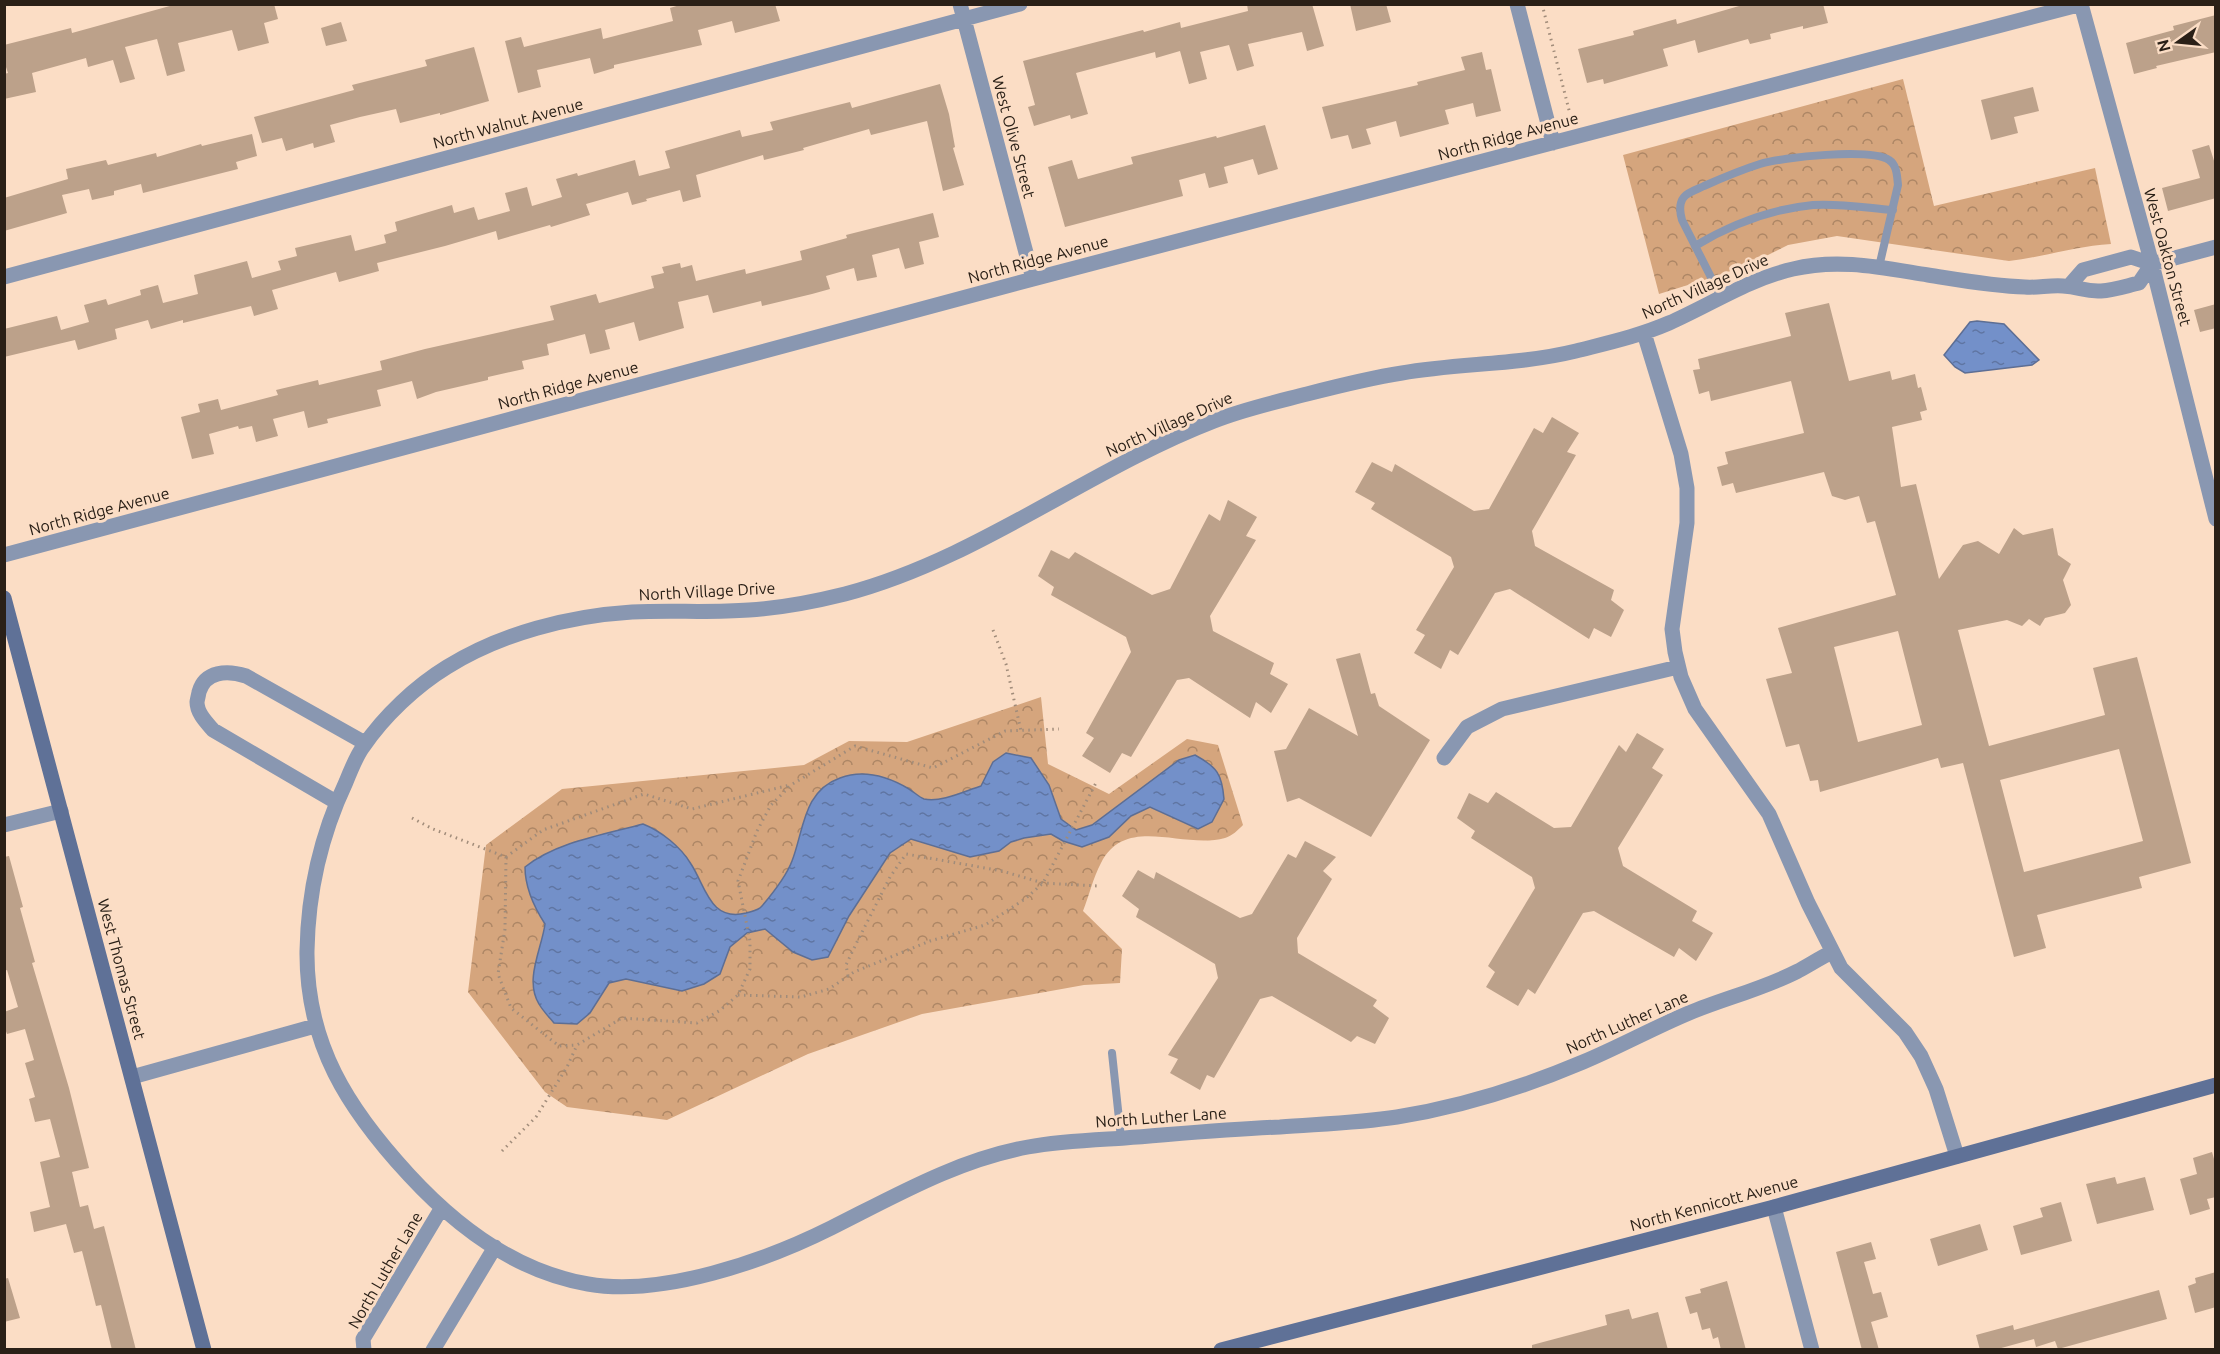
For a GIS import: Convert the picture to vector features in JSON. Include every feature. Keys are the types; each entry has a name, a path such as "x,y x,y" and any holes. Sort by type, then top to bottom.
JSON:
{"street":[{"name":"West Olive Street","path":"960,4 1033,279"},
{"name":"North Walnut Avenue","path":"4,277 1020,4"},
{"path":"1517,4 1552,143"},
{"name":"North Ridge Avenue","path":"4,555 1033,279 2081,5"},
{"name":"West Oakton Street","path":"2081,5 2152,264 2216,519"},
{"path":"2069,286 2083,270 2131,257 2152,264 2216,247"},
{"name":"North Village Drive","path":"315,1026 307,963 309,922 313,882 336,802 365,744 415,691 442,669 496,643 577,618 633,612 746,610 808,603 847,594 901,576 947,556 1152,448 1209,422 1247,409 1341,385 1407,372 1530,360 1644,333 1772,274 1820,263 1849,263 1999,285 2033,288 2069,286 2095,293 2139,283 2152,264"},
{"path":"1644,333 1681,454 1687,488 1687,523 1672,629 1678,667 1695,709 1769,814 1841,968 1905,1032 1921,1056 1936,1089 1957,1156"},
{"name":"West Thomas Street","path":"4,598 204,1350"},
{"path":"1444,758 1467,726 1502,709 1678,667"},
{"path":"336,802 213,730 202,717 196,701 202,684 213,674 226,672 246,676 365,744"},
{"path":"4,825 61,811"},
{"name":"North Luther Lane","path":"315,1026 331,1065 362,1119 385,1149 441,1209 495,1247 531,1268 595,1286 643,1286 681,1280 727,1268 803,1241 907,1188 972,1162 1034,1146 1366,1121 1415,1114 1470,1100 1576,1065 1696,1010 1794,974 1832,952"},
{"path":"132,1077 315,1026"},
{"name":"North Kennicott Avenue","path":"1221,1350 1774,1207 2216,1085"},
{"path":"1774,1207 1812,1350"},
{"name":"North Luther Lane","path":"364,1350 363,1339 441,1209"},
{"path":"433,1350 495,1247"}],"lane":[{"path":"1721,297 1680,213 1684,197 1728,176 1773,161 1795,157 1851,154 1884,158 1894,164 1898,185 1879,267"},
{"path":"1695,246 1745,222 1800,207 1836,205 1893,210"},
{"path":"1113,1053 1121,1138"}],"path":[{"path":"1542,4 1570,114"},
{"path":"993,630 1006,664 1021,731"},
{"path":"506,857 505,929 498,974 510,1008 559,1046 577,1045 622,1018 697,1023 719,1011 738,995 750,969 750,941 738,881 757,831 771,805 791,785 855,746 933,768 1005,731 1059,729"},
{"path":"738,995 801,998 829,989 848,976 930,941 985,925 1025,899 1043,883 1097,781"},
{"path":"506,857 543,830 644,794 692,809 791,785"},
{"path":"412,818 433,829 506,857"},
{"path":"848,976 846,965 890,877 906,854 1002,871 1043,883 1098,886"},
{"path":"502,1151 536,1117 567,1067 577,1045"}],"green space":[{"path":"1903,79 1934,206 2095,168 2111,244 2009,261 1837,236 1788,245 1752,263 1659,294 1623,155"},
{"path":"1041,697 1048,764 1109,794 1187,739 1218,745 1243,825 1225,838 1209,841 1140,837 1125,840 1112,848 1098,869 1083,911 1122,949 1120,983 1084,985 922,1014 808,1054 667,1120 567,1107 545,1092 468,992 486,845 562,789 804,765 849,741 907,742"}],"water":[{"path":"1970,322 2004,324 2039,360 2032,365 1965,373 1955,367 1944,355"},
{"path":"1006,753 1031,758 1049,785 1061,819 1076,830 1092,825 1179,760 1195,755 1209,763 1217,772 1222,783 1224,799 1212,822 1198,829 1150,807 1131,816 1109,837 1082,847 1063,841 1051,834 1024,838 1011,842 999,851 970,857 911,839 890,853 849,916 828,957 812,960 793,952 765,929 747,933 730,947 720,974 704,984 682,991 626,979 609,983 590,1013 577,1024 554,1023 539,1004 533,985 535,964 545,924 531,897 525,867 537,858 566,845 643,824 663,835 682,852 717,908 734,914 746,913 760,908 783,879 792,861 812,802 828,784 849,775 875,775 901,784 924,799 938,799 981,786 993,762"}],"building":[{"path":"177,4 274,4 278,19 264,23 269,43 238,51 232,30 178,43 185,71 167,76 157,39 125,47 135,79 120,83 113,60 88,67 86,58 32,73 36,92 4,99 4,74 8,73 4,61 4,45 71,28 72,33"},
{"path":"683,4 775,4 780,21 735,33 732,21 698,30 702,45 614,65 614,68 594,74 590,58 537,70 541,87 518,93 505,41 521,37 524,47 601,28 603,39 673,21 670,8"},
{"path":"1247,4 1312,4 1324,46 1307,51 1302,32 1248,44 1254,66 1237,71 1229,45 1200,52 1207,79 1189,84 1180,51 1156,58 1155,52 1076,73 1088,114 1071,119 1070,115 1034,126 1028,107 1035,105 1023,61 1143,30 1144,32 1180,22 1181,28 1248,11"},
{"path":"1350,4 1386,4 1391,22 1356,31"},
{"path":"1746,4 1823,4 1828,23 1770,34 1771,39 1750,44 1748,39 1698,53 1695,40 1663,49 1668,66 1604,84 1603,79 1587,83 1578,49 1634,35 1633,31 1676,19 1677,24"},
{"path":"2216,15 2216,52 2156,66 2157,68 2134,74 2126,43 2174,30 2173,26"},
{"path":"341,22 347,41 326,46 321,28"},
{"path":"474,47 489,101 440,115 440,113 400,123 396,109 330,125 335,142 314,148 313,143 286,151 282,138 262,143 254,117 354,90 352,85 427,66 425,60"},
{"path":"1482,52 1486,70 1491,69 1501,111 1476,117 1473,103 1445,110 1449,124 1400,137 1396,121 1366,129 1371,144 1352,149 1348,135 1331,139 1322,107 1418,85 1417,82 1465,70 1461,57"},
{"path":"940,84 949,114 955,147 953,148 964,185 943,191 927,121 871,135 869,129 803,148 804,150 764,160 763,155 696,175 701,197 683,202 680,190 632,205 628,192 586,204 590,215 551,227 550,225 498,240 496,231 377,263 379,271 339,282 336,272 272,290 278,309 254,316 251,306 151,329 148,320 115,329 117,339 78,350 75,340 4,357 4,329 57,316 61,330 89,322 84,305 106,299 108,305 141,295 140,290 158,285 163,303 198,294 194,275 247,261 252,278 281,270 278,261 297,256 295,248 351,235 355,251 386,243 384,235 397,231 395,222 452,205 454,213 474,207 478,220 510,211 505,193 527,187 532,206 562,197 556,179 577,173 578,176 635,160 639,176 670,168 665,151 740,130 742,137 773,130 770,122 850,102 852,108"},
{"path":"2033,87 2039,111 2014,117 2018,133 1991,140 1981,100"},
{"path":"1265,125 1278,169 1258,175 1253,159 1224,167 1228,183 1209,188 1205,173 1179,180 1183,196 1065,227 1048,167 1072,160 1078,179 1133,164 1131,157"},
{"path":"252,134 257,156 236,162 238,169 143,193 141,184 114,191 114,195 92,200 89,189 62,195 67,213 4,231 4,198 68,179 66,169 106,160 108,165 156,153 157,157 201,144 202,146"},
{"path":"2209,145 2216,167 2216,198 2168,211 2162,188 2200,178 2192,150"},
{"path":"933,213 939,237 919,242 924,264 905,269 899,248 872,255 877,277 857,281 854,268 826,276 830,289 812,294 762,306 761,301 713,313 708,295 678,302 684,328 639,341 634,322 605,330 610,349 590,354 585,334 547,344 549,355 522,361 524,369 488,377 488,380 436,392 417,399 412,381 377,390 381,406 327,419 328,423 308,428 304,411 273,419 278,436 256,442 252,426 239,429 238,426 209,434 214,454 192,459 181,417 200,412 198,404 218,399 221,410 278,395 276,390 318,380 319,385 382,370 380,361 554,320 550,306 596,294 599,303 654,288 651,276 664,273 662,267 680,263 681,268 692,265 696,281 745,269 746,274 802,260 800,251 847,238 846,235"},
{"path":"1829,303 1849,381 1890,371 1892,380 1915,374 1927,410 1920,412 1922,420 1892,427 1901,487 1916,484 1939,579 1963,545 1978,541 1999,554 2014,528 2023,535 2053,528 2058,555 2071,564 2063,580 2071,605 2065,613 2045,618 2040,626 2029,619 2022,626 2007,620 1958,630 1989,746 2105,715 2093,668 2137,657 2191,863 2139,877 2142,888 2037,915 2046,948 2014,957 1963,763 1941,768 1938,758 1820,792 1818,780 1810,781 1799,744 1786,747 1766,679 1792,673 1778,628 1896,595 1875,521 1867,523 1859,496 1845,500 1832,496 1824,472 1736,493 1733,483 1722,486 1717,467 1728,464 1725,452 1804,433 1791,381 1711,401 1709,391 1699,394 1693,370 1700,369 1698,359 1791,336 1785,313","holes":["1898,631 1922,725 1858,742 1834,647","2119,749 2143,841 2024,872 2000,780"]},
{"path":"2216,304 2216,328 2200,332 2194,310"},
{"path":"1552,417 1579,433 1567,452 1576,455 1532,531 1535,546 1614,590 1611,600 1624,610 1611,637 1594,628 1589,639 1510,589 1495,593 1458,655 1450,650 1441,669 1414,653 1425,635 1416,630 1454,567 1451,557 1371,509 1375,503 1355,492 1372,462 1392,472 1395,464 1474,511 1489,509 1534,428 1543,433"},
{"path":"1228,500 1257,517 1246,536 1256,540 1210,616 1213,631 1274,663 1270,674 1288,684 1271,713 1256,702 1250,718 1189,678 1177,680 1131,757 1122,753 1110,773 1082,756 1094,738 1086,733 1131,652 1126,637 1051,595 1054,587 1038,576 1051,550 1069,559 1075,552 1152,595 1170,589 1209,514 1220,521"},
{"path":"1360,653 1371,694 1375,693 1379,706 1430,740 1371,837 1299,798 1287,802 1274,751 1286,749 1309,708 1358,736 1336,659"},
{"path":"1637,733 1664,749 1652,768 1663,775 1618,848 1623,866 1697,911 1692,921 1713,933 1696,961 1679,948 1674,957 1594,911 1583,913 1535,994 1528,989 1518,1006 1486,987 1495,972 1488,966 1535,888 1532,877 1471,838 1475,831 1457,818 1469,793 1488,803 1496,792 1554,828 1571,827 1619,745 1626,752"},
{"path":"1305,841 1336,857 1323,871 1332,879 1297,938 1298,953 1377,1000 1373,1006 1389,1018 1375,1044 1357,1036 1351,1042 1272,996 1260,999 1214,1078 1207,1075 1200,1090 1170,1073 1178,1059 1168,1055 1218,978 1215,964 1136,917 1139,909 1122,896 1138,870 1154,879 1156,872 1240,918 1252,914 1288,854 1296,858"},
{"path":"9,856 35,962 32,963 69,1088 89,1168 72,1172 80,1207 88,1205 94,1229 104,1226 136,1350 112,1350 101,1305 96,1306 82,1251 74,1253 66,1224 34,1232 30,1212 50,1207 40,1162 60,1157 50,1119 35,1122 29,1099 35,1097 25,1063 34,1060 25,1029 7,1034 4,1026 4,1012 18,1007 7,970 4,971 4,857"},
{"path":"2212,1152 2216,1166 2216,1197 2207,1199 2210,1209 2190,1215 2180,1179 2197,1174 2193,1158"},
{"path":"2115,1177 2117,1184 2145,1177 2154,1210 2097,1224 2086,1184"},
{"path":"2061,1202 2072,1241 2021,1255 2013,1226 2043,1217 2040,1208"},
{"path":"1980,1224 1988,1250 1938,1266 1930,1239"},
{"path":"1871,1242 1876,1259 1864,1262 1873,1294 1881,1292 1888,1317 1871,1322 1879,1350 1862,1350 1836,1252"},
{"path":"2216,1272 2216,1307 2195,1313 2188,1286 2196,1283 2195,1278"},
{"path":"8,1278 20,1318 4,1322 4,1279"},
{"path":"1727,1281 1746,1350 1721,1350 1718,1337 1713,1339 1710,1328 1702,1330 1697,1312 1690,1314 1685,1297 1701,1293 1700,1289"},
{"path":"2159,1290 2167,1319 2058,1349 2055,1341 2036,1347 2034,1339 1994,1350 1980,1350 1976,1335 2013,1325 2014,1330"},
{"path":"1629,1309 1632,1319 1658,1312 1668,1350 1532,1350 1532,1345 1607,1325 1605,1315"}]}
